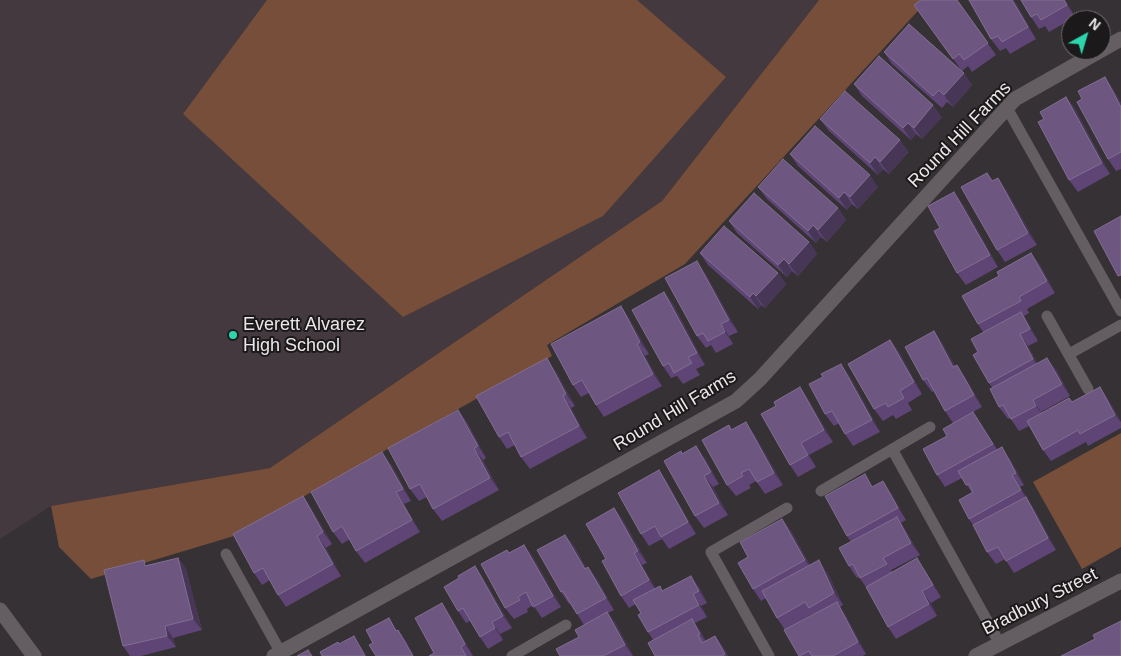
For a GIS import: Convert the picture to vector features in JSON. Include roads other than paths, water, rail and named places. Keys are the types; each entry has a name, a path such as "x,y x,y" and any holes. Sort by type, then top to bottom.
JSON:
{"street":[{"name":"Round Hill Farms","path":"277,655 736,401 760,379 1007,108 1024,93 1121,39"},
{"name":"Bradbury Street","path":"976,656 1121,581"},
{"path":"0,610 34,656"}],"lane":[{"path":"1007,108 1121,311"},
{"path":"1047,316 1088,389"},
{"path":"1069,354 1121,325"},
{"path":"821,491 930,427"},
{"path":"892,449 1000,644"},
{"path":"769,656 711,552 787,508"},
{"path":"226,554 277,655"},
{"path":"512,656 566,625"},
{"path":"531,645 537,656"}],"place":[{"name":"Everett Alvarez High School","path":"233,335"}]}
